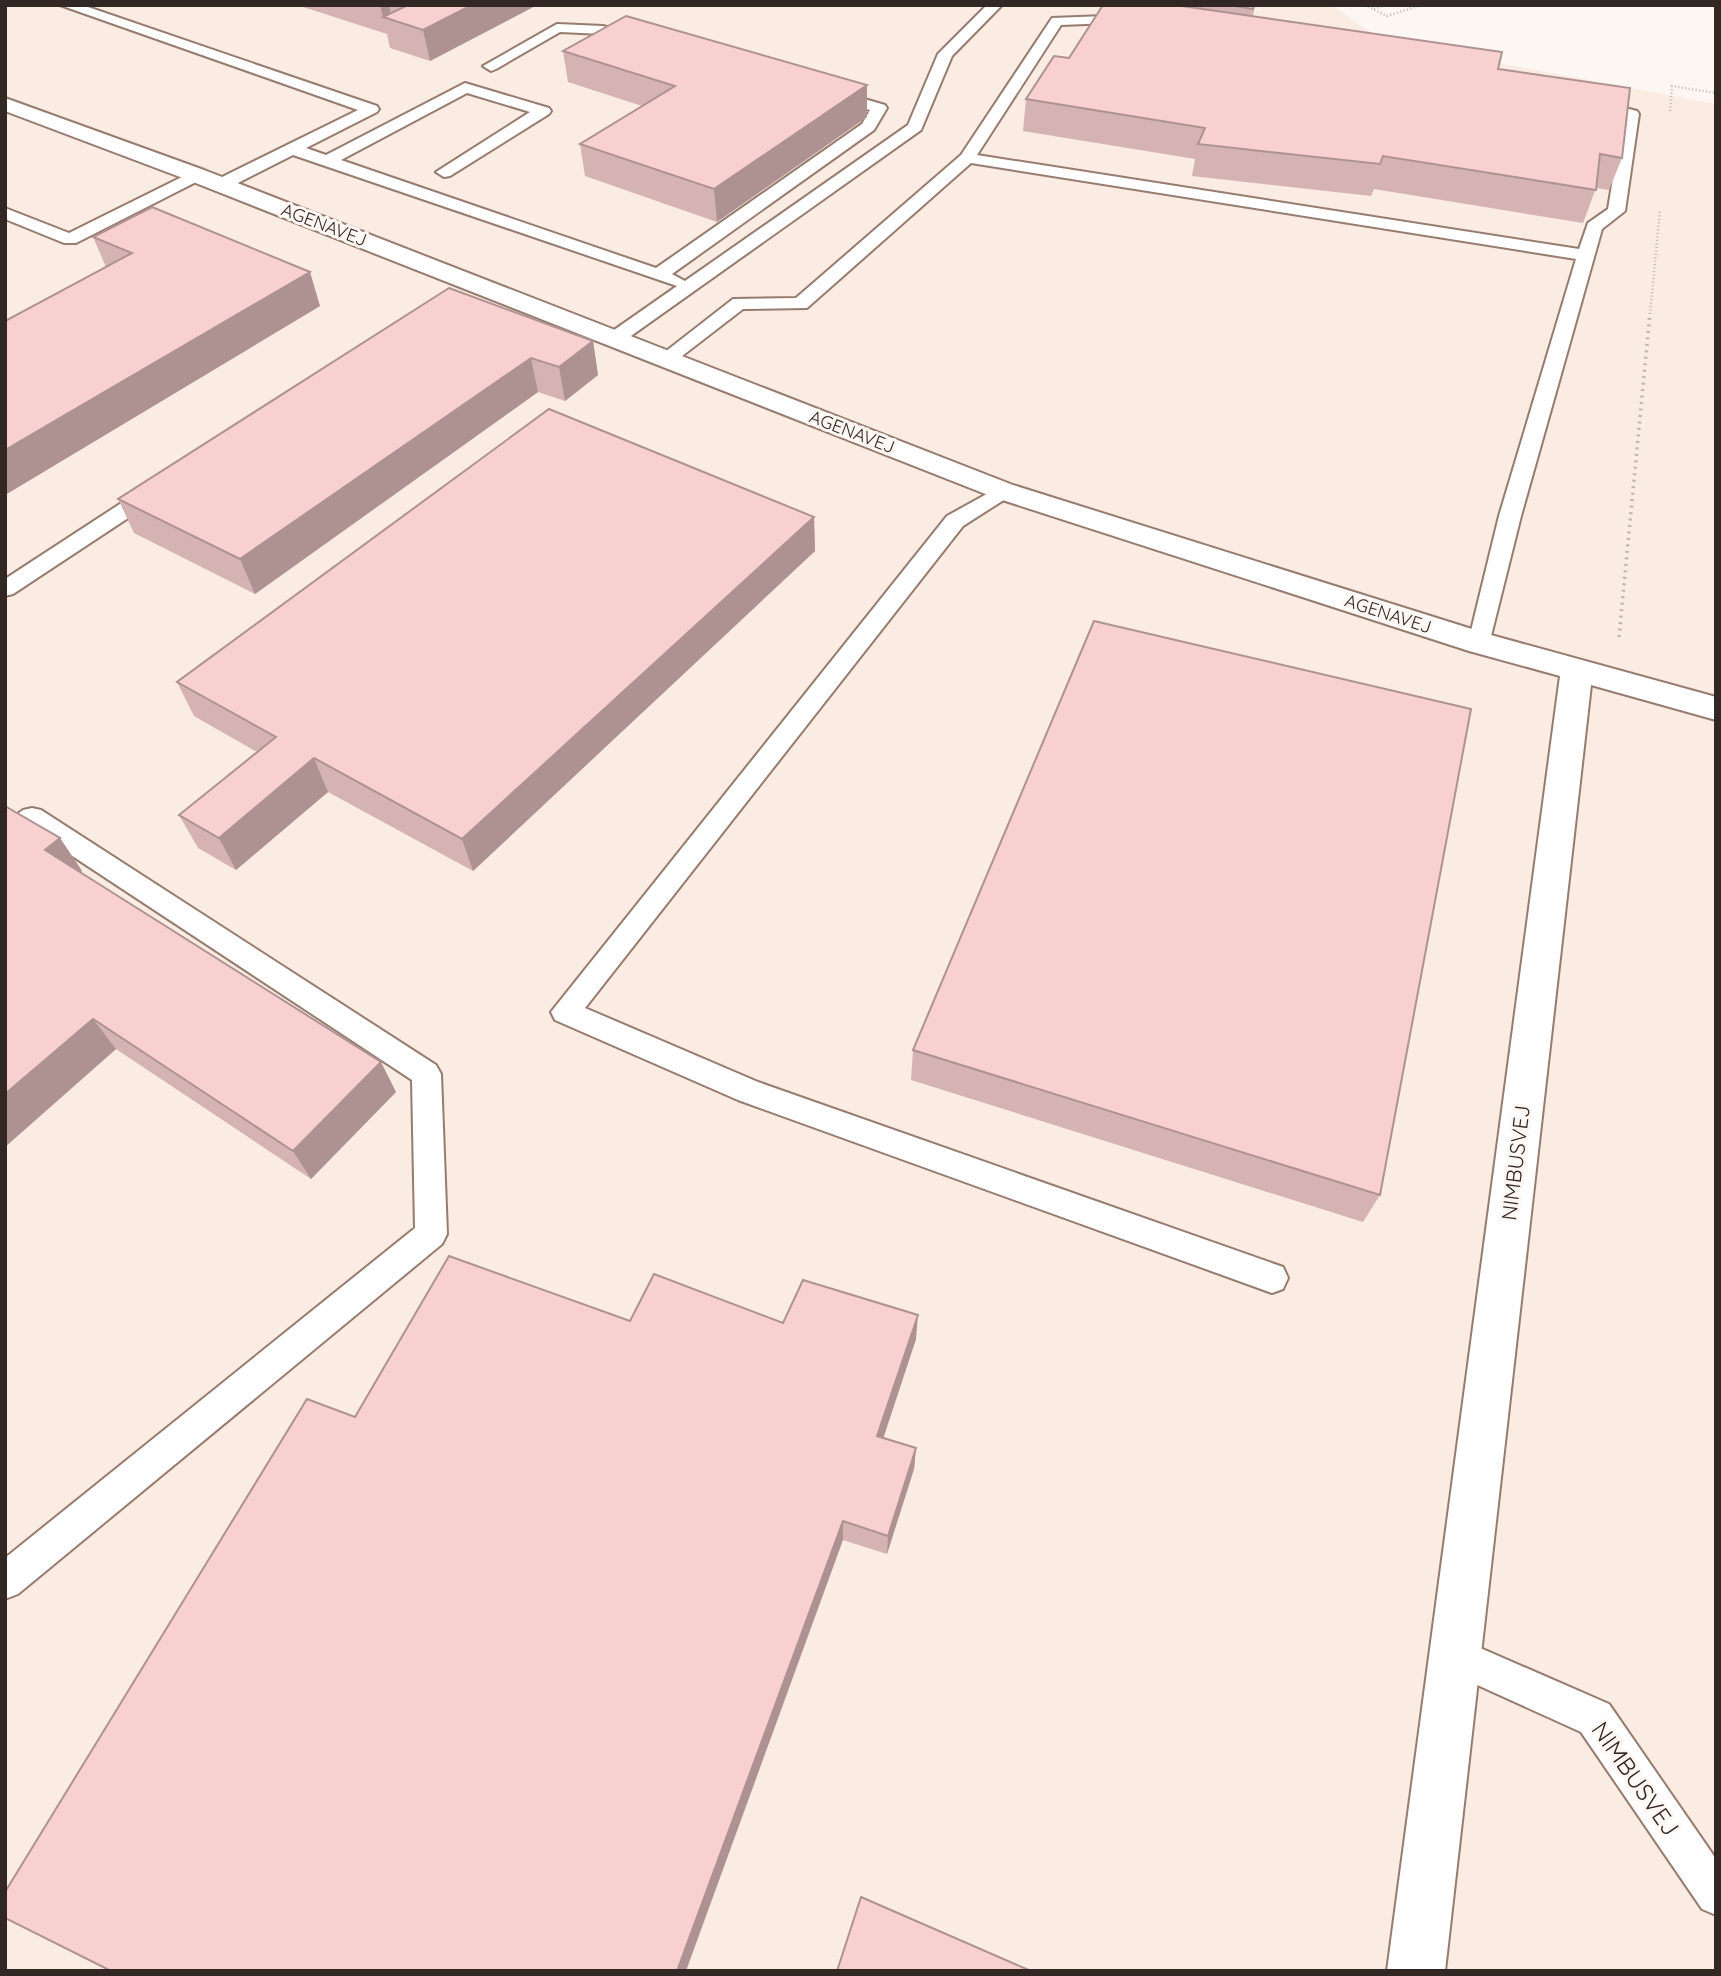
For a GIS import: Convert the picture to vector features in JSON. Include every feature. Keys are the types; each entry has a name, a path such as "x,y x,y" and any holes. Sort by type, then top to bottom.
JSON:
{"street":[{"name":"AGENAVEJ","path":"5,104 208,180 1003,491 1480,643 1716,709"},
{"name":"NIMBUSVEJ","path":"1416,1971 1577,670"}],"lane":[{"path":"5,213 70,239 208,180 292,149 371,109 67,5"},
{"path":"614,339 915,127 945,54 995,5"},
{"path":"666,359 716,324 739,303 801,304 967,158 1057,21 1124,18 1151,22"},
{"path":"491,66 557,29 603,30 656,45"},
{"path":"327,161 466,88 543,111 444,172"},
{"path":"658,275 868,127 879,108 813,90"},
{"path":"1480,643 1510,516 1594,227 1616,211 1631,114 1577,100"},
{"path":"292,149 691,286"},
{"path":"967,158 1586,255"},
{"path":"448,298 471,283"},
{"path":"5,589 168,482"},
{"path":"1003,491 955,521 565,1012 748,1091 1272,1278"},
{"path":"5,837 32,817 426,1074 431,1234 5,1581"},
{"name":"NIMBUSVEJ","path":"1455,1656 1595,1718 1716,1895"}],"path":[{"path":"1365,5 1387,16 1422,5"},
{"path":"1373,10 1385,5"},
{"path":"1670,113 1672,86 1716,93"},
{"path":"1577,670 1619,639 1660,210"}],"shaded area":[{"path":"5,5 1332,5 1382,41 1716,104 1716,1971 5,1971"}],"building":[{"path":"405,5 472,5 423,30 383,17"},
{"path":"1103,5 1175,5 1502,52 1498,69 1630,88 1622,158 1600,154 1596,190 1383,156 1380,164 1198,144 1205,128 1026,99 1054,56 1069,58"},
{"path":"1229,5 1254,5 1253,9"},
{"path":"626,16 867,85 714,189 580,144 675,86 563,51"},
{"path":"152,207 310,272 5,450 5,321 132,253 93,237"},
{"path":"449,288 593,341 559,367 531,358 240,559 118,499"},
{"path":"549,409 814,517 462,839 314,758 219,838 179,815 276,737 177,682"},
{"path":"1094,621 1471,709 1380,1195 913,1050"},
{"path":"5,806 60,838 45,850 381,1062 293,1151 93,1019 5,1094"},
{"path":"449,1256 630,1321 654,1274 783,1323 803,1280 918,1315 877,1436 916,1448 888,1536 843,1521 677,1971 111,1971 5,1918 5,1892 307,1399 355,1417"},
{"path":"861,1897 1031,1971 837,1971"}]}
